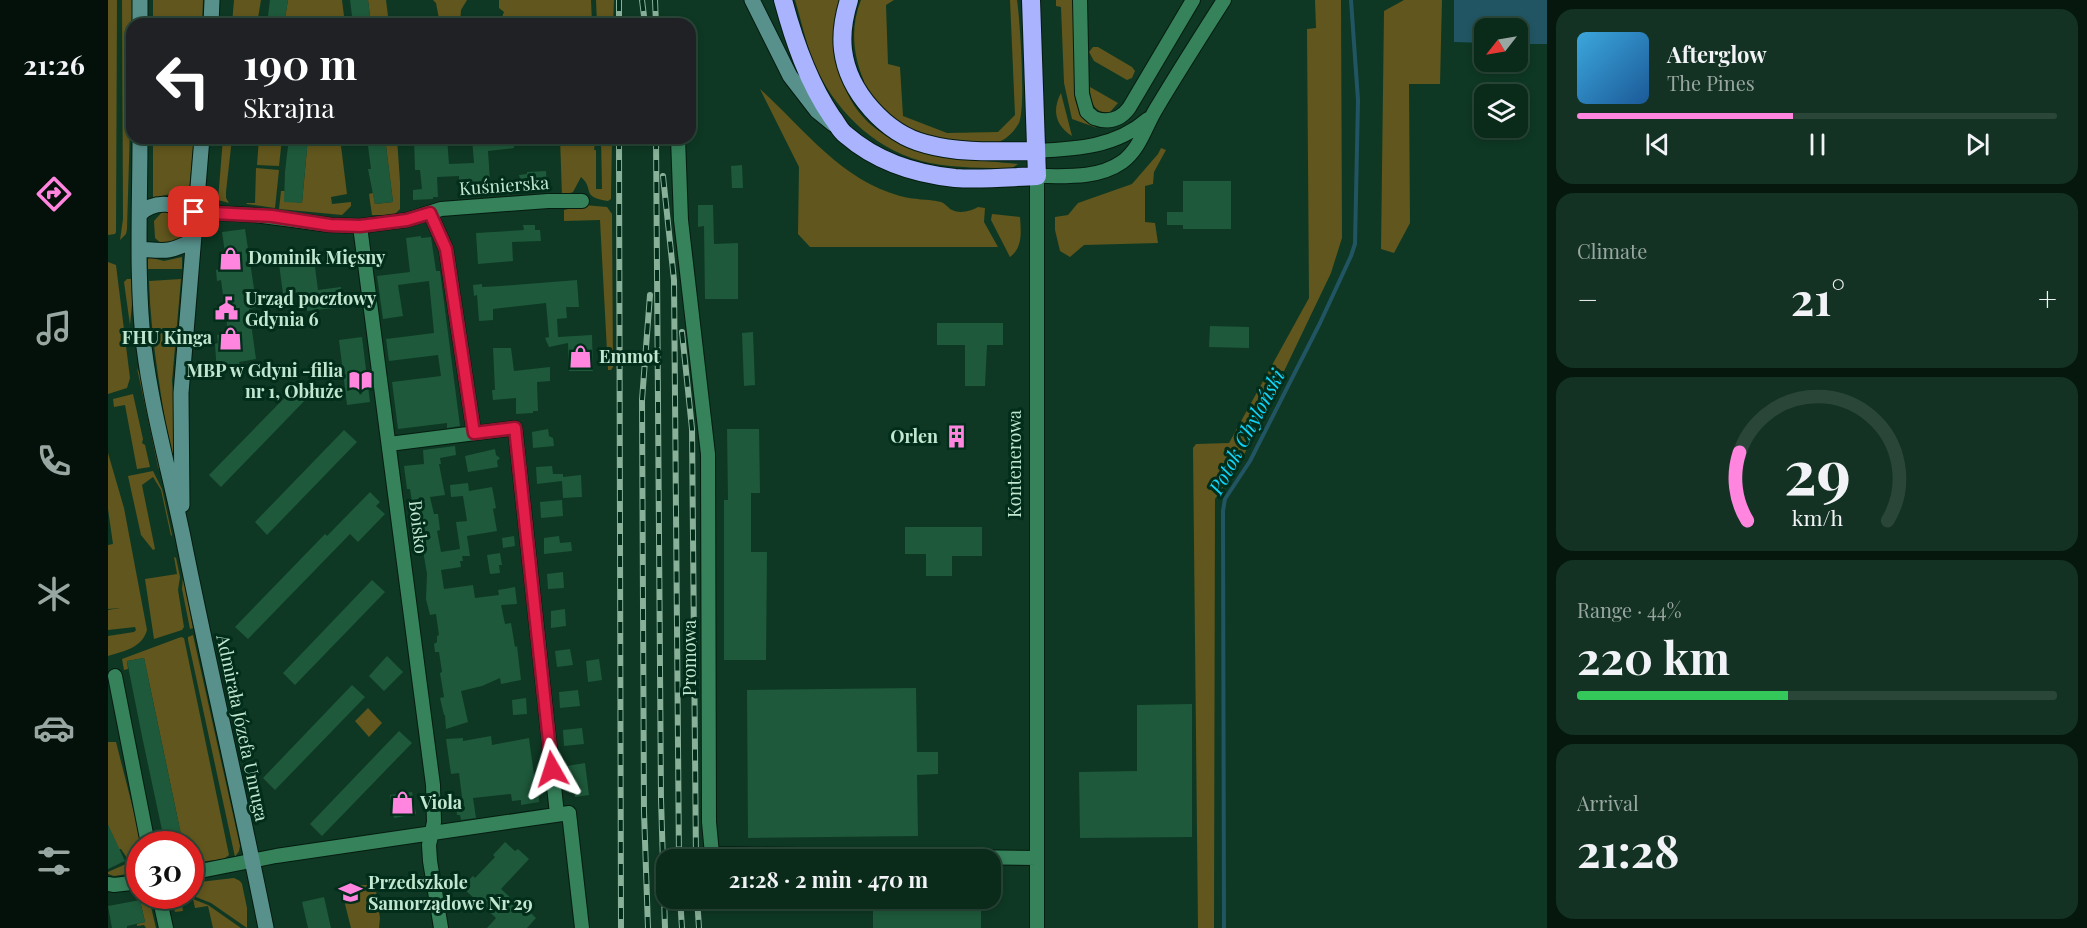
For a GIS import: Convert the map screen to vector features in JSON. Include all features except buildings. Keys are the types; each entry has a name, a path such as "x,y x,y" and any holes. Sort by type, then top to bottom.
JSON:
{"highway":[{"path":"783,0 795,41 821,98 844,134 871,153 896,165 923,173 955,178 1037,176"},
{"path":"849,0 845,15 843,51 848,71 873,111 904,135 924,144 973,151 1036,151"},
{"name":"Kontenerowa","path":"1031,0 1037,176"}],"street":[{"path":"140,0 140,18"},
{"path":"211,18 212,0"},
{"path":"752,0 790,76 818,111 844,134"},
{"path":"1080,0 1084,105 1094,118 1107,121 1120,117 1129,108 1193,0"},
{"path":"1037,176 1095,173 1120,163 1136,147 1152,115 1224,0"},
{"path":"1036,151 1076,149 1104,144 1136,129 1152,115"},
{"name":"Admirała Józefa Unruga","path":"140,144 141,316 144,347 163,453 183,535 201,629 266,928"},
{"name":"Admirała Józefa Unruga","path":"183,535 180,419 194,212 201,144"},
{"name":"Promowa","path":"678,144 681,220 708,454 709,822 712,854 1037,858"},
{"name":"Kontenerowa","path":"1037,176 1037,928"},
{"name":"Kuśnierska","path":"194,212 272,216 330,225 360,226 407,220 441,209 548,201 582,201"},
{"path":"140,214 145,208 167,203 194,212"},
{"path":"430,213 446,249 474,433"},
{"name":"Boisko","path":"360,226 433,785 435,808 429,845 441,928"},
{"path":"140,249 173,251 192,241"},
{"path":"389,444 515,428 557,814"},
{"path":"115,676 145,831"},
{"path":"204,871 569,813 582,928"},
{"path":"108,884 126,884"},
{"path":"161,909 165,928"}],"shaded area":[{"path":"108,0 117,0 116,232 108,235"},
{"path":"122,0 133,0 133,18 126,18 126,144 129,144 127,229 126,234 120,240 123,219"},
{"path":"153,0 203,0 202,18 153,18"},
{"path":"234,0 261,0 258,18 232,18"},
{"path":"288,0 342,0 344,18 285,18"},
{"path":"368,0 386,0 388,18 370,18"},
{"path":"433,0 467,0 461,10 460,18 439,18 436,3"},
{"path":"499,0 591,0 592,18 504,18 504,12 499,8"},
{"path":"596,0 614,0 613,18 597,18"},
{"path":"795,0 840,0 834,39 838,63 848,93 863,117 883,134 906,145 933,153 1018,164 1012,168 991,168 930,163 894,151 863,130 837,102 817,70"},
{"path":"861,0 894,0 886,5 888,64 900,67 903,116 947,133 998,132 1015,115 1010,0 1017,0 1021,43 1022,100 1019,123 1015,130 999,142 964,143 917,134 896,121 861,83 864,81 855,51 854,31"},
{"path":"1056,0 1073,0 1075,99 1083,116 1097,128 1072,119 1064,83 1061,7 1056,6"},
{"path":"1315,0 1341,0 1342,238 1331,273 1243,457 1215,499 1214,928 1198,928 1193,448 1196,444 1229,443 1309,298 1307,29 1316,28"},
{"path":"1404,0 1442,0 1440,84 1409,84 1410,223 1394,253 1381,249 1384,11"},
{"path":"1093,47 1098,47 1132,67 1135,71 1132,78 1127,80 1094,61 1089,52"},
{"path":"1090,87 1118,103 1110,112 1101,112 1093,103"},
{"path":"760,89 824,151 859,178 905,197 941,202 958,212 978,207 985,208 984,222 998,247 810,247 798,234 799,167"},
{"path":"1061,93 1072,136 1062,127 1057,117 1058,99"},
{"path":"153,144 193,144 188,202 170,194 153,198"},
{"path":"223,144 231,144 226,192 229,203 218,200"},
{"path":"259,144 281,144 279,166 257,165"},
{"path":"307,144 341,144 347,194 331,197 332,204 351,202 351,206 342,215 279,209 281,191 285,191 285,201 302,203"},
{"path":"386,144 397,144 400,209 394,215 372,215 369,194 373,193 375,204 393,202"},
{"path":"560,144 595,144 596,189 602,189 601,144 612,144 611,199 608,201 591,195 581,177 573,192 562,196"},
{"path":"1161,148 1166,150 1154,172 1153,184 1145,186 1145,222 1155,223 1158,243 1084,245 1070,257 1060,251 1055,230 1055,217 1068,215 1078,203 1132,184"},
{"path":"256,168 279,170 275,208 246,203 255,203"},
{"path":"584,205 607,207 612,214 613,367 611,370 608,370 600,220 564,221 564,210"},
{"path":"163,211 179,216 185,227 183,239 164,246 155,238 154,221"},
{"path":"992,214 1020,217 1019,244 1010,257 991,220"},
{"path":"148,257 164,261 182,257 182,269 148,269"},
{"path":"108,262 116,265 130,378 127,388 108,394"},
{"path":"127,279 133,279 134,284 130,325 124,282"},
{"path":"181,279 172,381 176,428 174,475 155,354 149,281"},
{"path":"137,368 144,382 166,486 158,467"},
{"path":"133,394 142,443 145,445 150,467 137,469 125,405 114,407 113,399"},
{"path":"108,453 124,508 147,630 137,645 108,656 108,636 136,630 135,627 108,630 108,610 120,608 108,609 108,545 113,544 108,509"},
{"path":"153,471 162,489 172,535 161,490 153,477 142,485 155,549 153,550 141,535 128,476"},
{"path":"174,557 180,577 178,590 184,627 182,630 154,639 145,579 177,574"},
{"path":"183,576 193,628 190,629 182,589"},
{"path":"193,635 240,846 235,857 188,640 188,637"},
{"path":"181,637 184,638 229,855 224,859 204,861 204,831 180,831 144,658 127,661 128,669 124,670 122,659"},
{"path":"368,708 382,723 369,737 355,721"},
{"path":"108,742 116,742 139,831 126,831 126,856 119,849 108,825"},
{"path":"126,864 126,874 114,876 108,872"},
{"path":"234,878 240,881 247,908 247,928 204,900 204,881"},
{"path":"360,885 368,885 376,891 380,918 379,928 351,928 345,904 352,889"},
{"path":"204,903 208,905 241,928 213,928 208,906 204,907"},
{"path":"142,909 151,909 156,928 137,926 145,922"}],"water":[{"path":"1454,0 1547,0 1547,44 1528,44 1528,18 1474,18 1474,43 1454,42"}],"waterway":[{"name":"Potok Chyloński","path":"1224,928 1223,511 1225,499 1250,461 1320,323 1355,244 1358,100 1351,0"}],"railway":[{"path":"619,0 619,18"},
{"path":"642,0 644,18"},
{"path":"655,0 656,18"},
{"path":"619,144 621,928"},
{"path":"656,144 661,799 665,928"},
{"path":"663,176 674,280 679,849"},
{"path":"648,928 644,812 642,400 650,295"},
{"path":"682,332 692,429 696,849"},
{"path":"681,909 682,928"},
{"path":"698,909 699,928"}],"place":[{"name":"Dominik Mięsny","path":"230,258"},
{"name":"Urząd pocztowy Gdynia 6","path":"227,309"},
{"name":"FHU Kinga","path":"230,338"},
{"name":"Emmot","path":"581,357"},
{"name":"MBP w Gdyni -filia nr 1, Obłuże","path":"361,381"},
{"name":"Orlen","path":"956,437"},
{"name":"Viola","path":"402,803"},
{"name":"Przedszkole Samorządowe Nr 29","path":"350,893"}],"route":[{"path":"194,212 272,216 330,225 360,226 407,220 430,213 446,249 474,433 515,428 552,769"}]}
